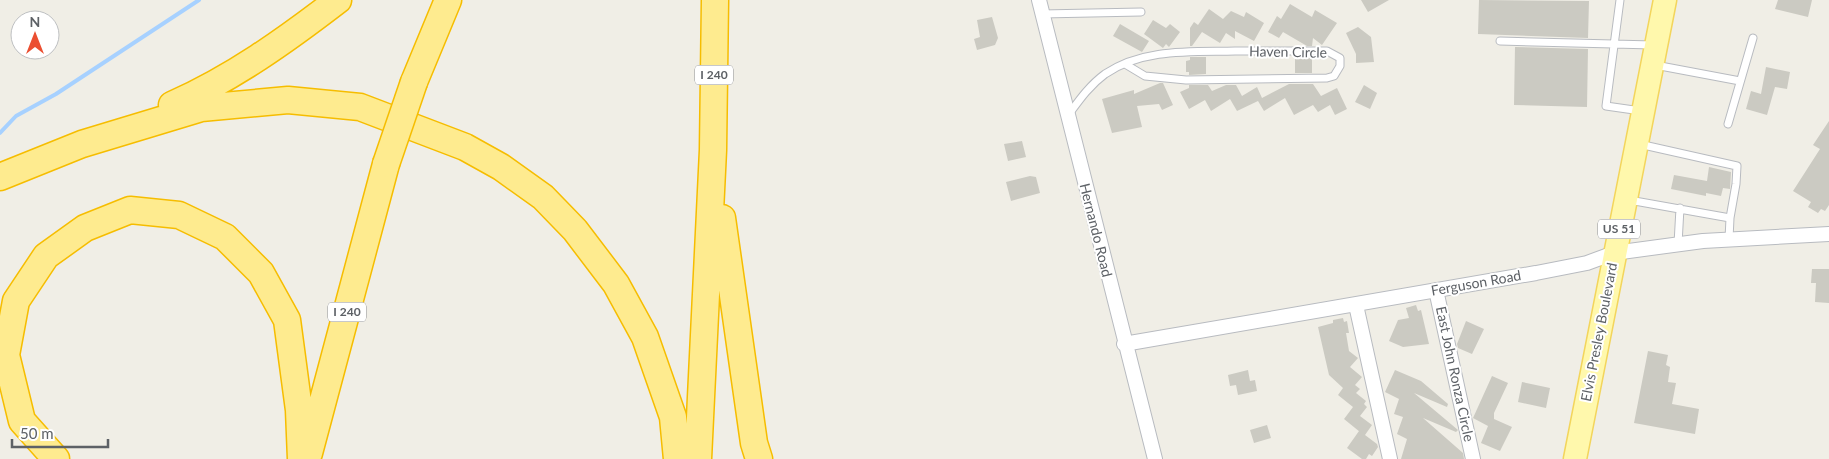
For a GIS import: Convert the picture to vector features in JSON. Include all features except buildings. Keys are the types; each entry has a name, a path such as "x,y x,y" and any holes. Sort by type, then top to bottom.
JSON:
{"highway":[{"path":"0,177 82,144 196,94 281,44 338,0"},
{"name":"I 240","path":"307,459 386,164 414,82 448,0"},
{"name":"I 240","path":"713,150 715,0"},
{"path":"82,144 201,108 288,100 360,107 465,147 501,167 543,198 575,230 616,284 645,337 673,417 677,459"},
{"path":"698,459 713,150"},
{"path":"713,150 749,414 759,459"},
{"path":"56,459 22,421 6,355 16,301 46,256 85,228 130,210 180,215 225,236 262,273 287,320 299,410 301,459"}],"main road":[{"name":"Elvis Presley Boulevard","path":"1575,459 1664,0"}],"street":[{"name":"Hernando Road","path":"1038,0 1124,344 1155,459"},
{"name":"Ferguson Road","path":"1124,344 1356,306 1587,263 1614,253 1678,244 1829,234"},
{"name":"East John Ronza Circle","path":"1436,290 1473,459"},
{"path":"1356,306 1390,459"}],"lane":[{"path":"1620,0 1606,106 1643,111"},
{"path":"1042,14 1140,12"},
{"path":"1728,124 1753,38"},
{"path":"1500,41 1614,44 1740,81"},
{"name":"Haven Circle","path":"1068,115 1085,92 1105,74 1125,64 1155,54 1193,51 1327,51 1340,58 1340,66 1334,76 1327,78 1226,80 1145,76 1125,64"},
{"path":"1636,144 1736,166 1736,184 1730,218 1729,240"},
{"path":"1625,200 1730,218"},
{"path":"1678,244 1680,208"}],"waterway":[{"path":"0,133 16,116 56,94 199,0"}]}
